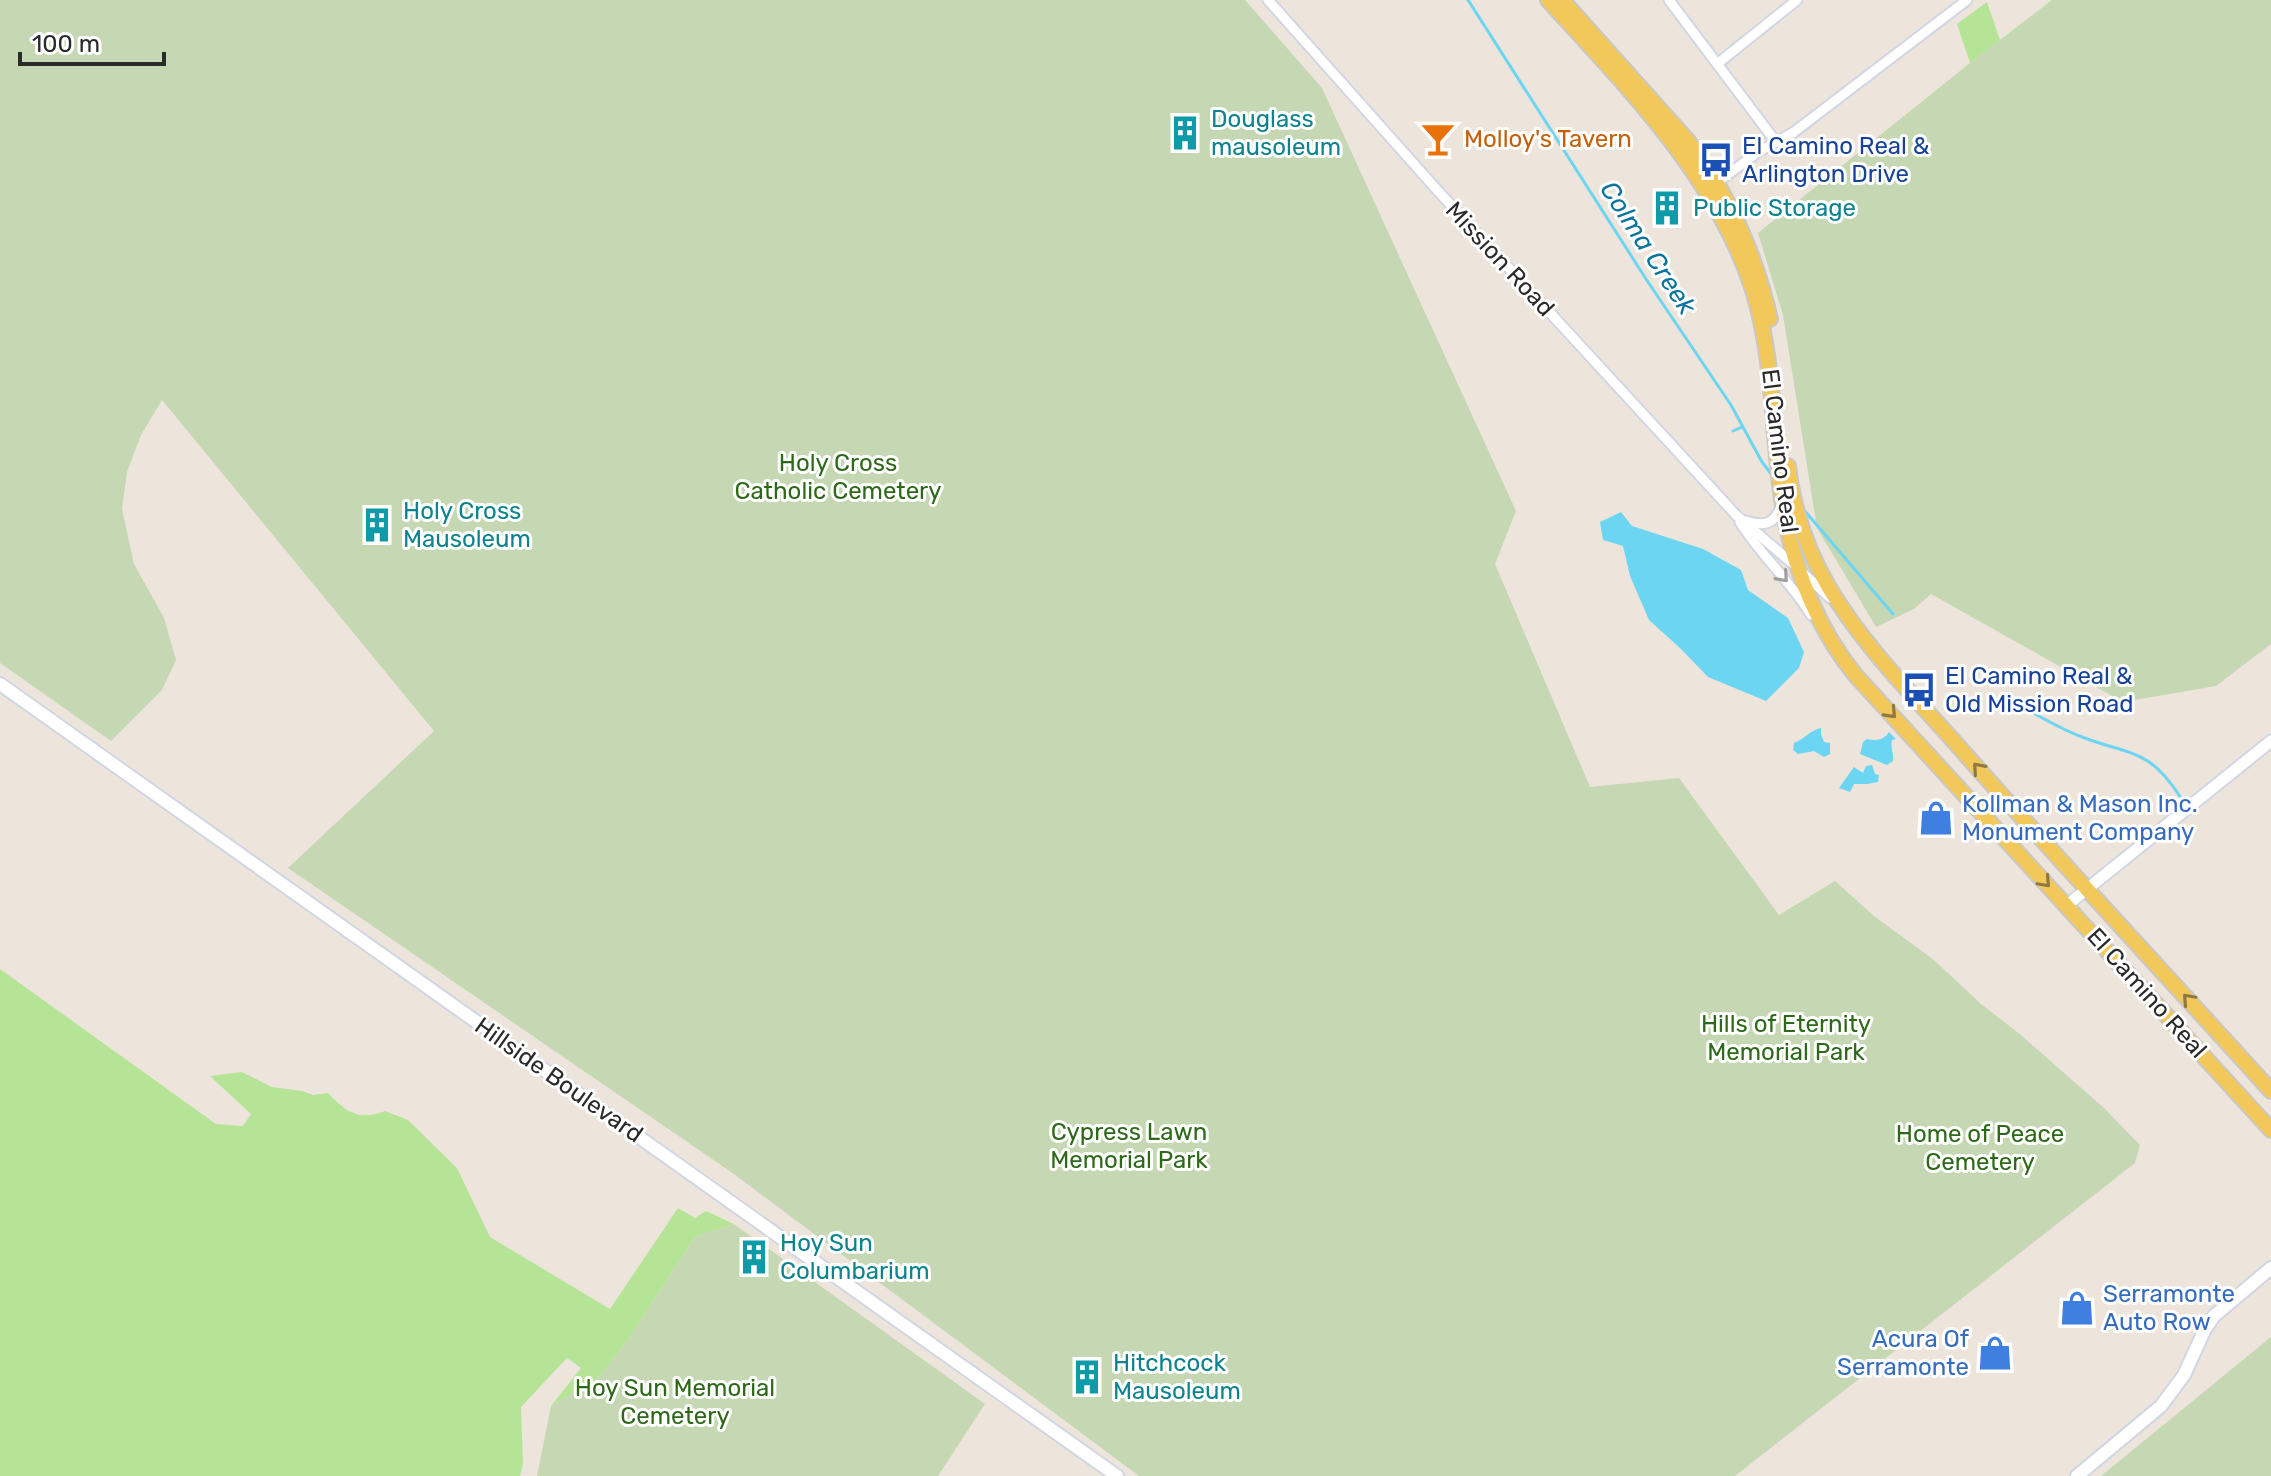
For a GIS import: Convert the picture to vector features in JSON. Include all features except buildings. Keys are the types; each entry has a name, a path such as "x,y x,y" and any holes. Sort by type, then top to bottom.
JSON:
{"main road":[{"name":"El Camino Real","path":"1548,0 1711,186 1742,232 1767,304 1779,368 1789,475 1799,518 1817,566 1849,618 1881,659 2086,889 2271,1091"},
{"name":"El Camino Real","path":"1562,0 1688,141 1711,186 1740,256 1761,319 1787,528 1813,604 1834,645 1857,677 2271,1130"},
{"name":"Hillside Boulevard","path":"0,684 1117,1476"},
{"path":"2077,1476 2161,1406 2184,1375 2214,1316 2271,1268"}],"street":[{"name":"Mission Road","path":"1268,0 1438,191 1736,515 1799,569 1849,618"},
{"path":"1669,0 1776,142"},
{"path":"1717,64 1797,0"},
{"path":"1711,186 1758,152 1794,132 1967,0"},
{"path":"1736,515 1752,523 1766,524 1777,515 1782,499"},
{"name":"Mission Road","path":"1736,515 1834,645"},
{"path":"2066,906 2271,741"}],"green space":[{"name":"Holy Cross Catholic Cemetery","path":"0,0 1245,0 1322,88 1516,511 1495,564 1590,787 1679,778 1779,915 1835,881 1874,916 1934,960 2103,1107 2140,1145 2135,1163 1735,1476 1139,1476 731,1172 288,868 434,731 162,400 141,435 127,472 122,509 134,564 164,618 176,660 162,690 111,741 0,663"},
{"path":"2052,0 2271,0 2271,644 2216,686 2123,702 1931,594 1914,609 1876,627 1817,528 1783,315 1758,233"},
{"path":"1987,2 2000,40 1970,63 1957,24"},
{"path":"0,969 216,1124 243,1126 251,1114 210,1076 242,1072 272,1087 313,1095 328,1093 354,1113 368,1115 385,1111 408,1120 457,1168 490,1237 610,1309 678,1208 695,1218 706,1211 734,1224 695,1237 628,1340 598,1378 551,1406 581,1368 567,1358 521,1407 523,1464 520,1476 0,1476"},
{"name":"Hoy Sun Memorial Cemetery","path":"734,1224 985,1404 938,1476 537,1476 551,1406 598,1378 628,1340 695,1237"},
{"path":"2271,1337 2271,1476 2101,1476"}],"water":[{"path":"1621,512 1632,526 1703,549 1741,570 1748,590 1788,618 1804,652 1799,668 1766,701 1708,677 1649,620 1630,576 1623,546 1603,540 1600,522"},
{"path":"1821,728 1824,742 1830,743 1830,754 1824,757 1814,751 1798,754 1793,750 1794,743"},
{"path":"1889,732 1896,739 1892,740 1893,761 1887,765 1860,754 1863,742 1867,739 1877,740"},
{"path":"1872,765 1875,774 1879,775 1878,782 1854,784 1850,792 1839,788 1854,767 1863,773 1866,766"}],"waterway":[{"name":"Colma Creek","path":"1468,0 1646,279 1731,405 1772,475"},
{"path":"1733,431 1742,427"},
{"name":"Colma Creek","path":"1804,510 1893,614"},
{"name":"Colma Creek","path":"2026,709 2075,734 2127,751 2149,762 2170,782 2181,798"}],"place":[{"name":"Douglass mausoleum","path":"1185,133"},
{"name":"Molloy's Tavern","path":"1438,139"},
{"name":"El Camino Real & Arlington Drive","path":"1716,160"},
{"name":"Public Storage","path":"1667,208"},
{"name":"Holy Cross Mausoleum","path":"377,525"},
{"name":"El Camino Real & Old Mission Road","path":"1919,690"},
{"name":"Kollman & Mason Inc. Monument Company","path":"1936,818"},
{"name":"Hoy Sun Columbarium","path":"754,1257"},
{"name":"Serramonte Auto Row","path":"2077,1308"},
{"name":"Acura Of Serramonte","path":"1995,1353"},
{"name":"Hitchcock Mausoleum","path":"1087,1377"}],"park label":[{"name":"Hills of Eternity Memorial Park","path":"1786,1038"},
{"name":"Cypress Lawn Memorial Park","path":"1129,1146"},
{"name":"Home of Peace Cemetery","path":"1980,1148"}]}
